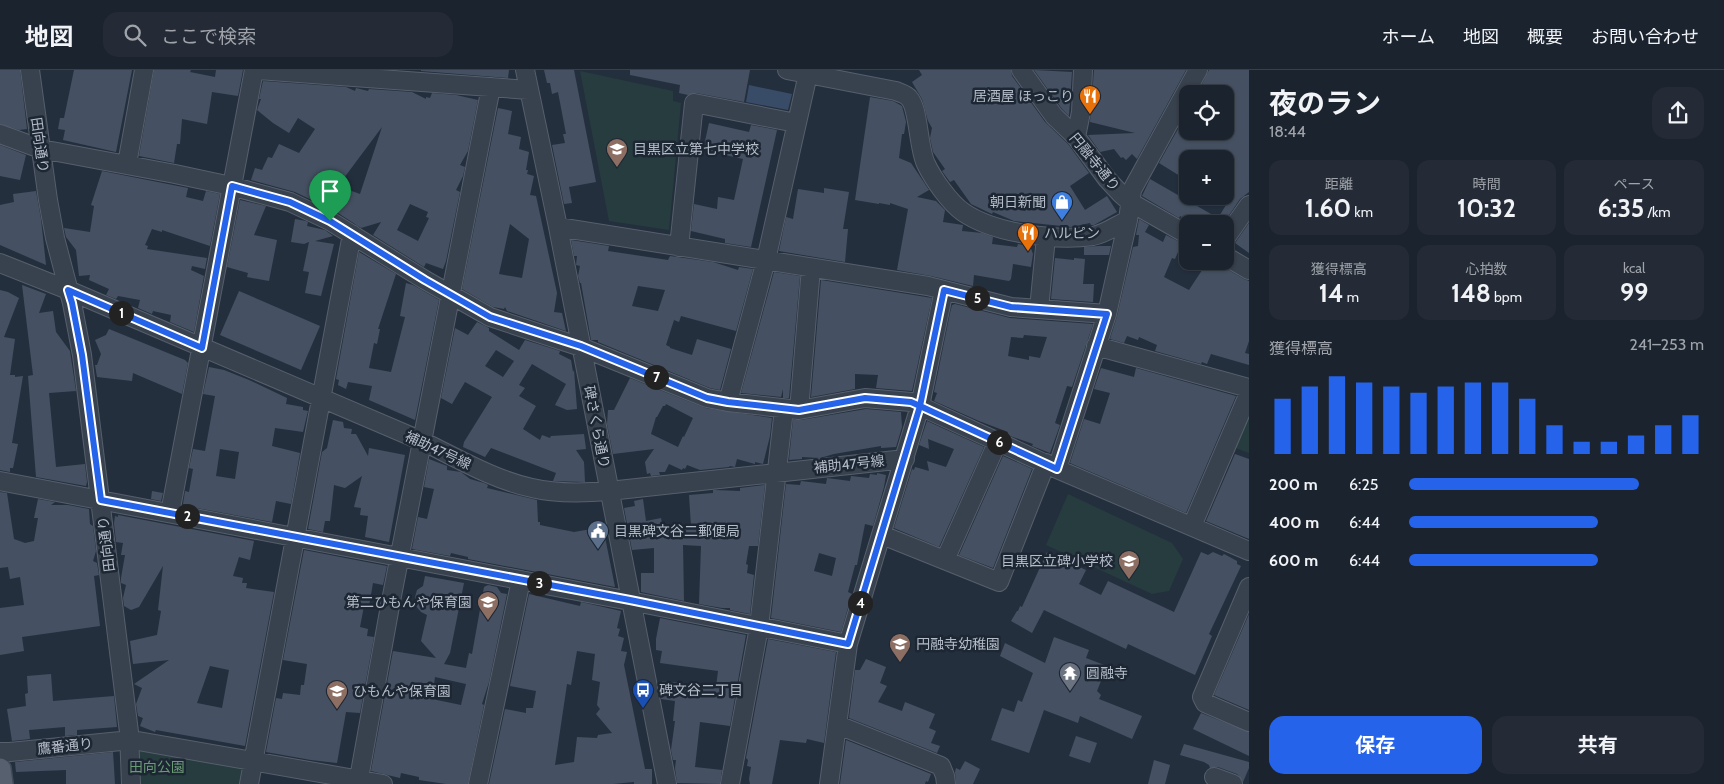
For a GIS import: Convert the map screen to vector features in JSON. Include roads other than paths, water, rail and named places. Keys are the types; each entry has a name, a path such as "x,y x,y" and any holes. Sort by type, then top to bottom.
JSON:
{"main road":[{"path":"0,769 2,784"}],"street":[{"name":"田向通り","path":"30,70 48,200 82,355 130,742 132,784"},
{"path":"127,164 144,70"},
{"path":"170,513 254,70"},
{"path":"258,70 529,90"},
{"name":"碑さくら通り","path":"525,70 558,227 667,784"},
{"path":"787,70 896,92 907,96 912,102 918,124 922,156 926,165 947,195 963,212 994,226 1032,236 1094,236 1128,220"},
{"name":"円融寺通り","path":"1021,70 1054,116 1076,137 1107,179 1130,202 1179,230"},
{"path":"1076,137 1081,112 1083,70"},
{"path":"882,535 1000,582 1052,466 1107,314 1128,220 1132,190 1198,70"},
{"path":"728,402 766,260 808,74"},
{"path":"359,782 399,557 491,87"},
{"path":"679,246 694,102 796,124"},
{"path":"0,134 41,149 127,164 232,186 290,202 330,221 425,280 490,317 581,346 707,398 791,409 865,398 911,402 1052,466 1249,551"},
{"path":"1234,226 1249,205"},
{"path":"558,227 928,286 1011,307 1107,314"},
{"path":"249,784 352,234"},
{"path":"1039,309 1046,236"},
{"path":"1234,261 1249,270"},
{"name":"補助47号線","path":"0,263 68,290 422,441 479,468 532,488 574,492 609,491 905,459"},
{"path":"730,784 759,627 778,472 791,409 811,268"},
{"path":"829,784 848,644 920,406 944,290"},
{"path":"1096,346 1249,388"},
{"path":"1192,526 1249,393"},
{"path":"945,560 998,441"},
{"path":"0,481 630,600 848,644"},
{"path":"478,784 521,580"},
{"path":"1249,587 1202,698 1205,703 1249,722"},
{"path":"838,725 941,766 946,784"},
{"name":"鷹番通り","path":"0,752 121,740 138,741 359,782 383,784"},
{"path":"1214,777 1233,784"}],"water":[{"path":"749,85 792,94 788,110 746,102"}],"place":[{"name":"居酒屋 ほっこり","path":"1090,115"},
{"name":"目黒区立第七中学校","path":"617,168"},
{"name":"朝日新聞","path":"1062,221"},
{"name":"ハルピン","path":"1028,252"},
{"name":"目黒碑文谷二郵便局","path":"598,550"},
{"name":"目黒区立碑小学校","path":"1129,580"},
{"name":"第二ひもんや保育園","path":"488,621"},
{"name":"円融寺幼稚園","path":"900,663"},
{"name":"圓融寺","path":"1070,692"},
{"name":"碑文谷二丁目","path":"643,709"},
{"name":"ひもんや保育園","path":"337,710"}],"park label":[{"name":"田向公園","path":"157,767"}]}
